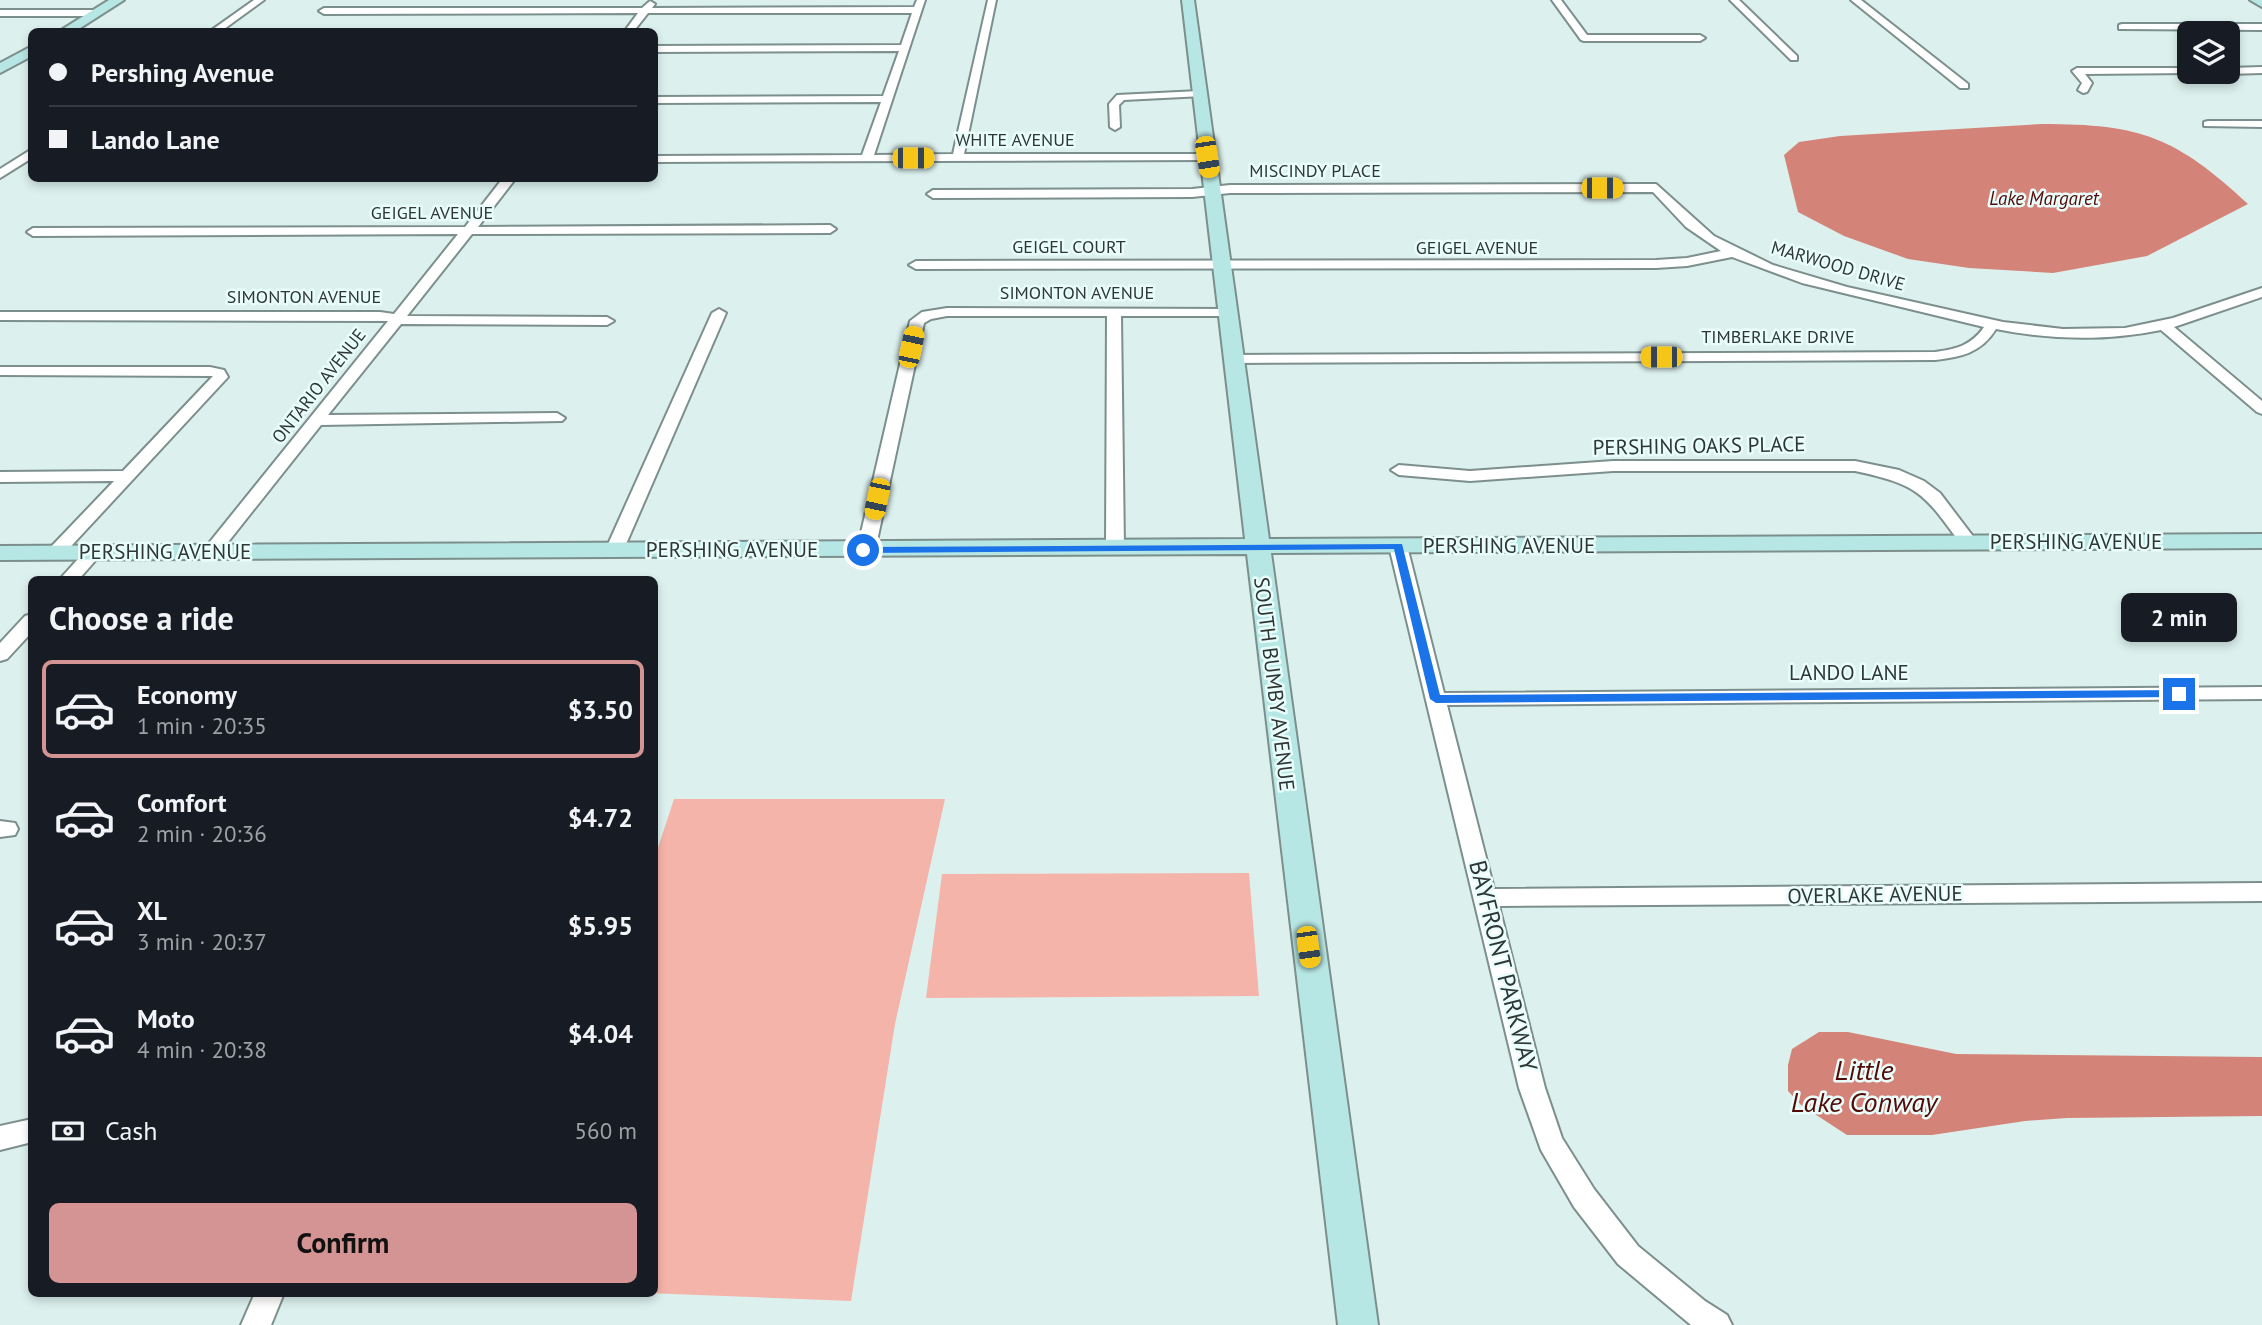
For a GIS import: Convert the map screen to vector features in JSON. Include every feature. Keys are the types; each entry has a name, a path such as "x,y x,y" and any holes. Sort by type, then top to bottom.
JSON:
{"street":[{"path":"71,28 118,0"},
{"path":"219,28 260,0"},
{"path":"469,11 481,0"},
{"path":"631,28 653,0"},
{"path":"958,158 992,0"},
{"name":"SOUTH BUMBY AVENUE","path":"1188,0 1256,547 1358,1325"},
{"path":"1556,0 1584,38 1700,38"},
{"path":"1734,0 1794,58"},
{"path":"1855,0 1964,86"},
{"path":"2256,0 2262,3"},
{"path":"324,11 645,10 919,5 867,158"},
{"path":"0,13 96,13"},
{"path":"2122,27 2262,27"},
{"path":"658,49 904,48"},
{"path":"0,69 28,53"},
{"path":"2083,90 2087,83 2077,71 2177,71"},
{"path":"2240,71 2262,71"},
{"path":"1115,127 1114,104 1121,97 1199,94"},
{"path":"658,100 889,99"},
{"path":"2208,124 2262,124"},
{"path":"0,174 28,155"},
{"name":"WHITE AVENUE","path":"658,159 1207,157"},
{"path":"0,162 28,162"},
{"name":"ONTARIO AVENUE","path":"211,552 507,182"},
{"name":"MISCINDY PLACE","path":"933,194 1656,188"},
{"name":"MARWOOD DRIVE","path":"1656,188 1683,220 1732,253 1808,281 1992,326"},
{"name":"GEIGEL AVENUE","path":"33,232 830,229"},
{"name":"GEIGEL AVENUE","path":"1221,266 1656,264 1688,262 1732,253"},
{"name":"GEIGEL COURT","path":"916,265 1221,266"},
{"path":"1992,326 2032,332 2124,333 2166,327 2262,292"},
{"name":"SIMONTON AVENUE","path":"866,550 916,321 927,315 947,312 1227,312"},
{"path":"614,551 719,313"},
{"path":"1114,313 1115,548"},
{"name":"SIMONTON AVENUE","path":"0,316 380,316 411,321 607,321"},
{"name":"TIMBERLAKE DRIVE","path":"1233,359 1935,356 1971,349 1983,342 1992,326"},
{"path":"2166,327 2262,409"},
{"path":"0,371 210,370 219,373 221,377 55,553"},
{"path":"318,420 557,418"},
{"name":"PERSHING OAKS PLACE","path":"1399,470 1470,476 1613,466 1855,466 1899,475 1918,484 1934,498 1969,543"},
{"path":"0,477 127,477"},
{"name":"PERSHING AVENUE","path":"0,553 2260,543"},
{"name":"BAYFRONT PARKWAY","path":"1398,546 1532,1088 1550,1142 1584,1198 1628,1255 1695,1311 1717,1325"},
{"path":"72,576 93,552"},
{"path":"2,650 28,624"},
{"name":"LANDO LANE","path":"1436,699 2262,693"},
{"name":"OVERLAKE AVENUE","path":"1487,898 2262,892"},
{"path":"0,1138 28,1131"},
{"path":"256,1325 268,1297"}],"shaded area":[{"path":"674,799 945,799 895,1024 851,1301 658,1293 658,848"},
{"path":"1249,873 1259,996 926,998 942,874"}],"water":[{"name":"Lake Margaret","path":"2042,124 2106,127 2155,139 2199,163 2248,204 2147,256 2053,273 1969,268 1908,259 1844,236 1798,212 1784,155 1799,142 1840,136"},
{"name":"Little Lake Conway","path":"1819,1032 1848,1032 1956,1054 2262,1057 2262,1116 2067,1118 2025,1121 1932,1135 1847,1135 1801,1105 1788,1091 1788,1065 1792,1049"}],"route":[{"path":"863,550 1398,546 1436,699 2179,694"}]}
